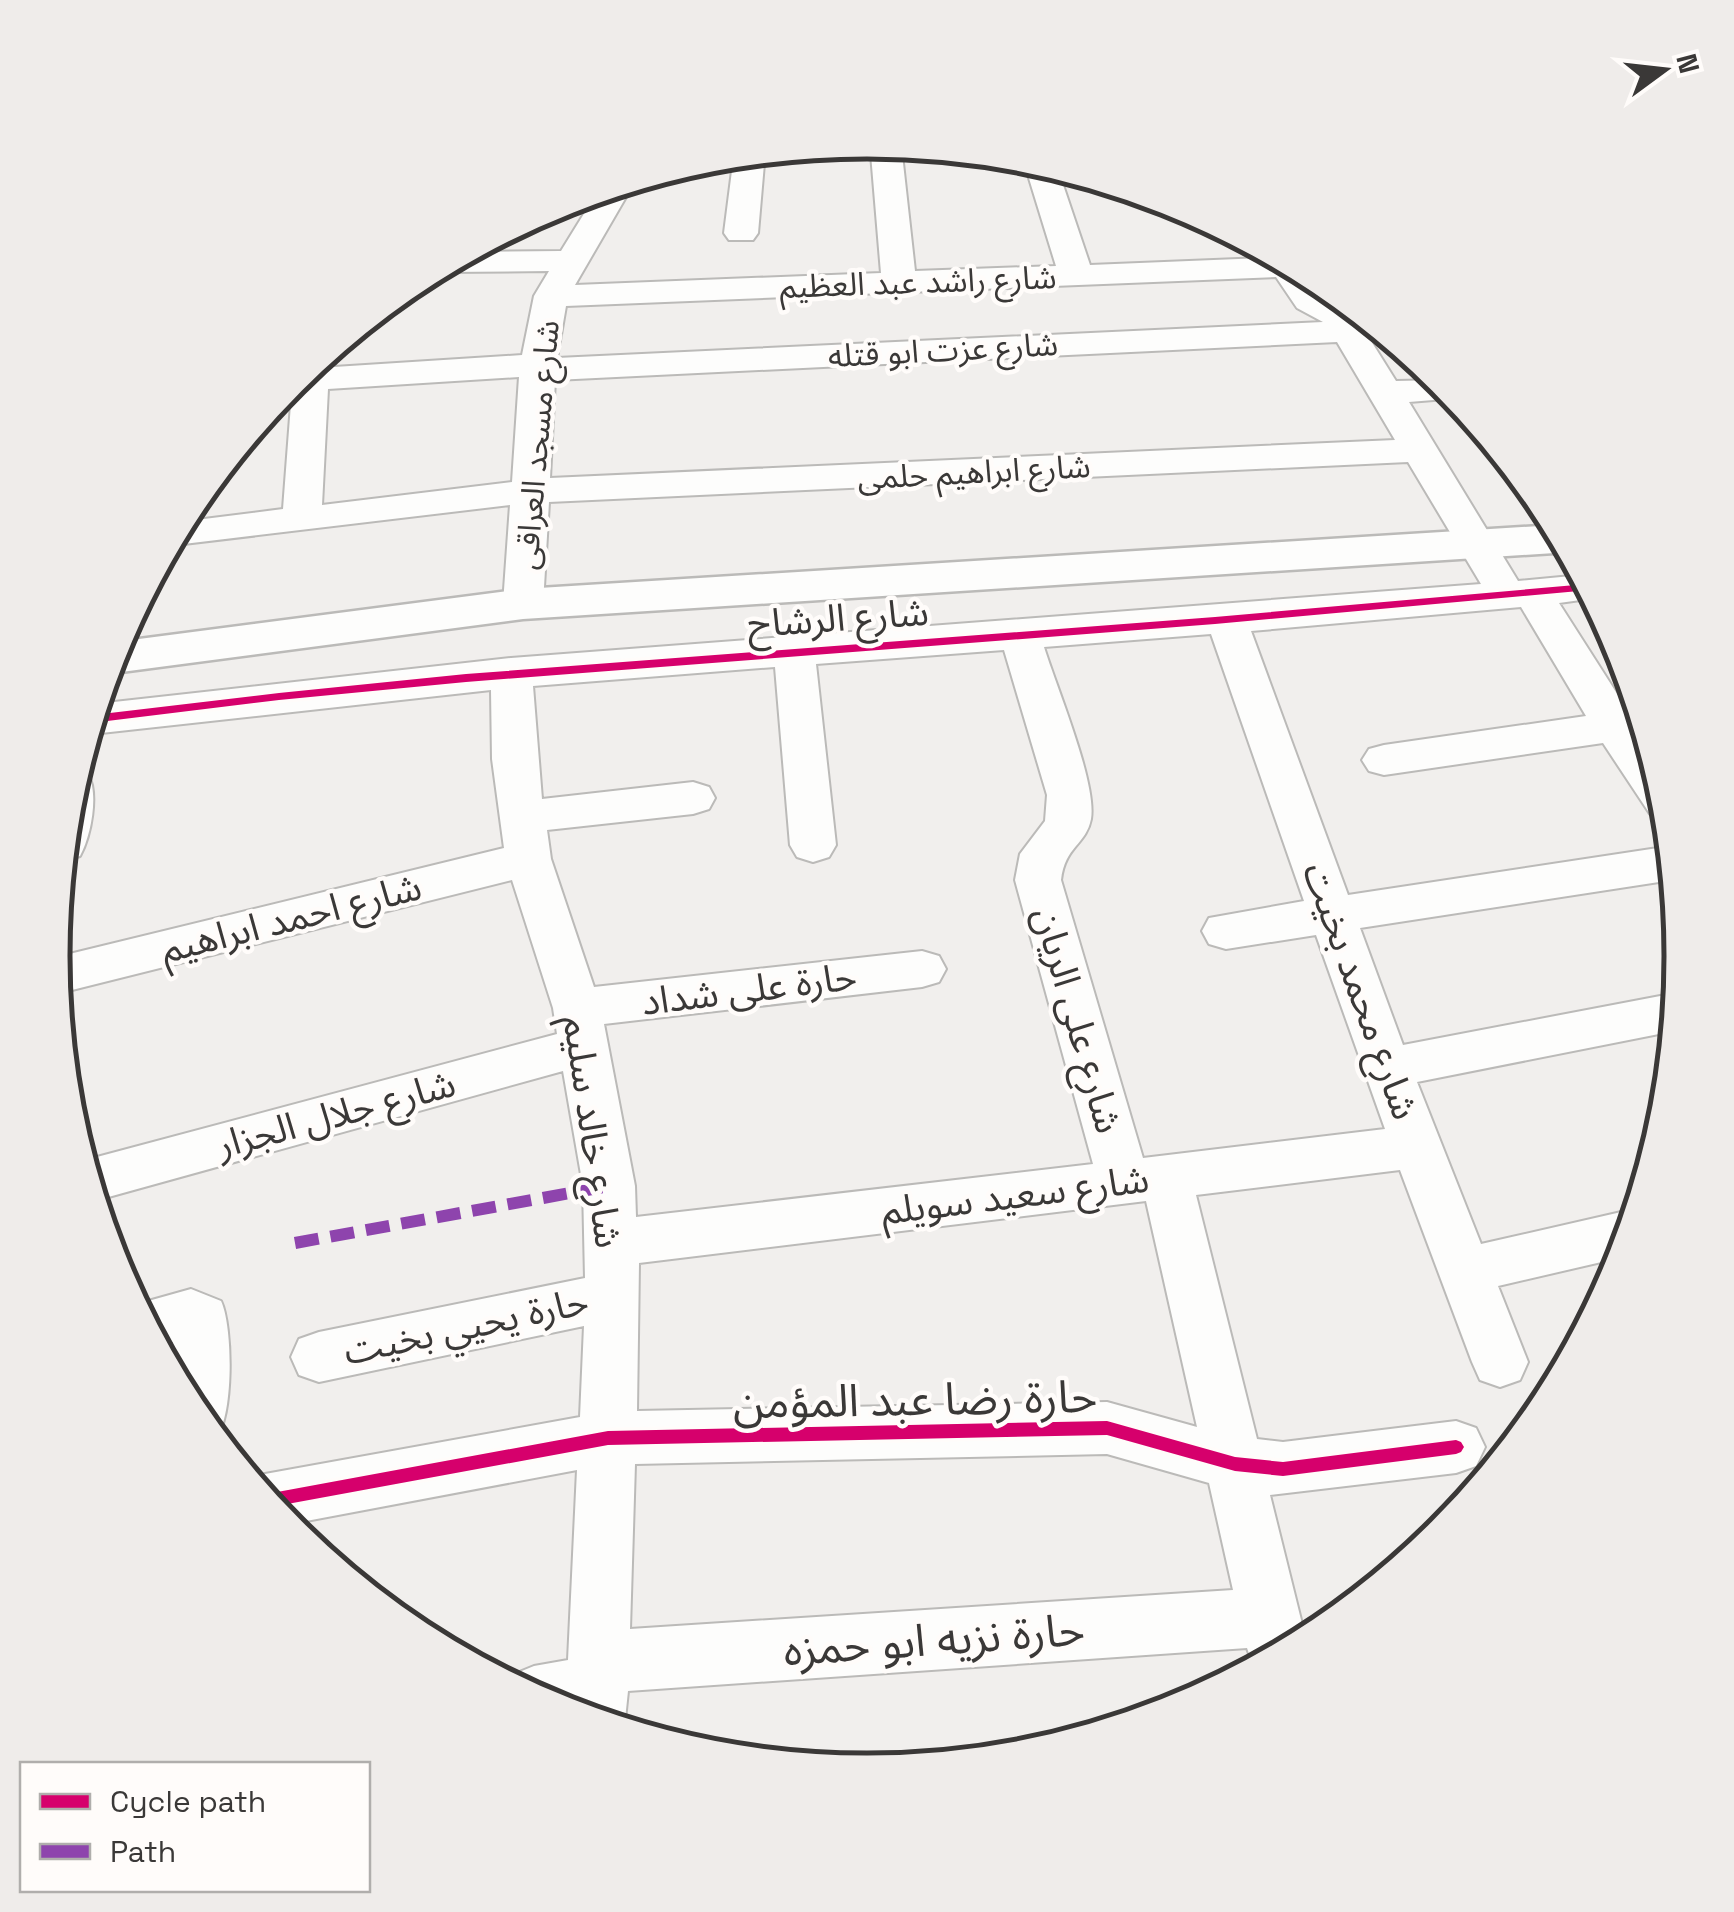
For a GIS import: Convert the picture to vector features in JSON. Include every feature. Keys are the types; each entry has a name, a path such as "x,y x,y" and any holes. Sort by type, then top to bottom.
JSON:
{"main road":[{"name":"شارع الرشاح","path":"129,656 524,604 1546,540"}],"street":[{"path":"887,160 900,282"},
{"path":"742,233 748,168"},
{"path":"1046,180 1076,275"},
{"name":"شارع مسجد العراقى","path":"524,604 538,368 551,296 596,207"},
{"path":"477,262 570,261"},
{"name":"شارع راشد عبد العظيم","path":"551,296 1076,275 1261,263"},
{"path":"1336,312 1476,546 1520,594 1641,766"},
{"name":"شارع عزت ابو قتله","path":"326,372 538,368 1336,312"},
{"path":"302,517 306,389"},
{"path":"1386,393 1429,390"},
{"name":"شارع ابراهيم حلمى","path":"192,532 531,491 1418,450"},
{"name":"شارع الرشاح","path":"107,717 326,689 511,672 1020,636 1574,589"},
{"name":"شارع محمد بخيت","path":"1226,619 1387,1068 1500,1362"},
{"name":"شارع على الريان","path":"1020,636 1069,795 1070,818 1062,835 1043,855 1038,880 1145,1180 1235,1464 1274,1636"},
{"path":"794,651 813,845"},
{"name":"شارع خالد سليم","path":"511,672 514,759 526,838 580,1027 609,1186 613,1270 597,1690"},
{"path":"1384,760 1614,727"},
{"name":"شارع احمد ابراهيم","path":"71,971 526,838 694,798"},
{"path":"1226,931 1658,865"},
{"name":"حارة على شداد","path":"580,1027 922,969"},
{"path":"1387,1068 1661,1015"},
{"name":"شارع جلال الجزار","path":"101,1177 580,1027"},
{"name":"شارع سعيد سويلم","path":"613,1270 1145,1180 1417,1147"},
{"path":"1463,1270 1612,1237"},
{"name":"حارة يحيي بخيت","path":"318,1356 613,1270"},
{"path":"159,1321 192,1313 198,1314 204,1324 200,1392"},
{"name":"حارة رضا عبد المؤمن","path":"283,1498 608,1438 1107,1428 1235,1464 1283,1469 1456,1447"},
{"name":"حارة نزيه ابو حمزه","path":"566,1693 1274,1636"}],"marked path":[{"path":"295,1243 609,1186"}],"cycle path":[{"path":"107,717 466,678 1215,621 1574,588"},
{"path":"283,1498 608,1438 1107,1428 1235,1464 1283,1469 1456,1447"}]}
